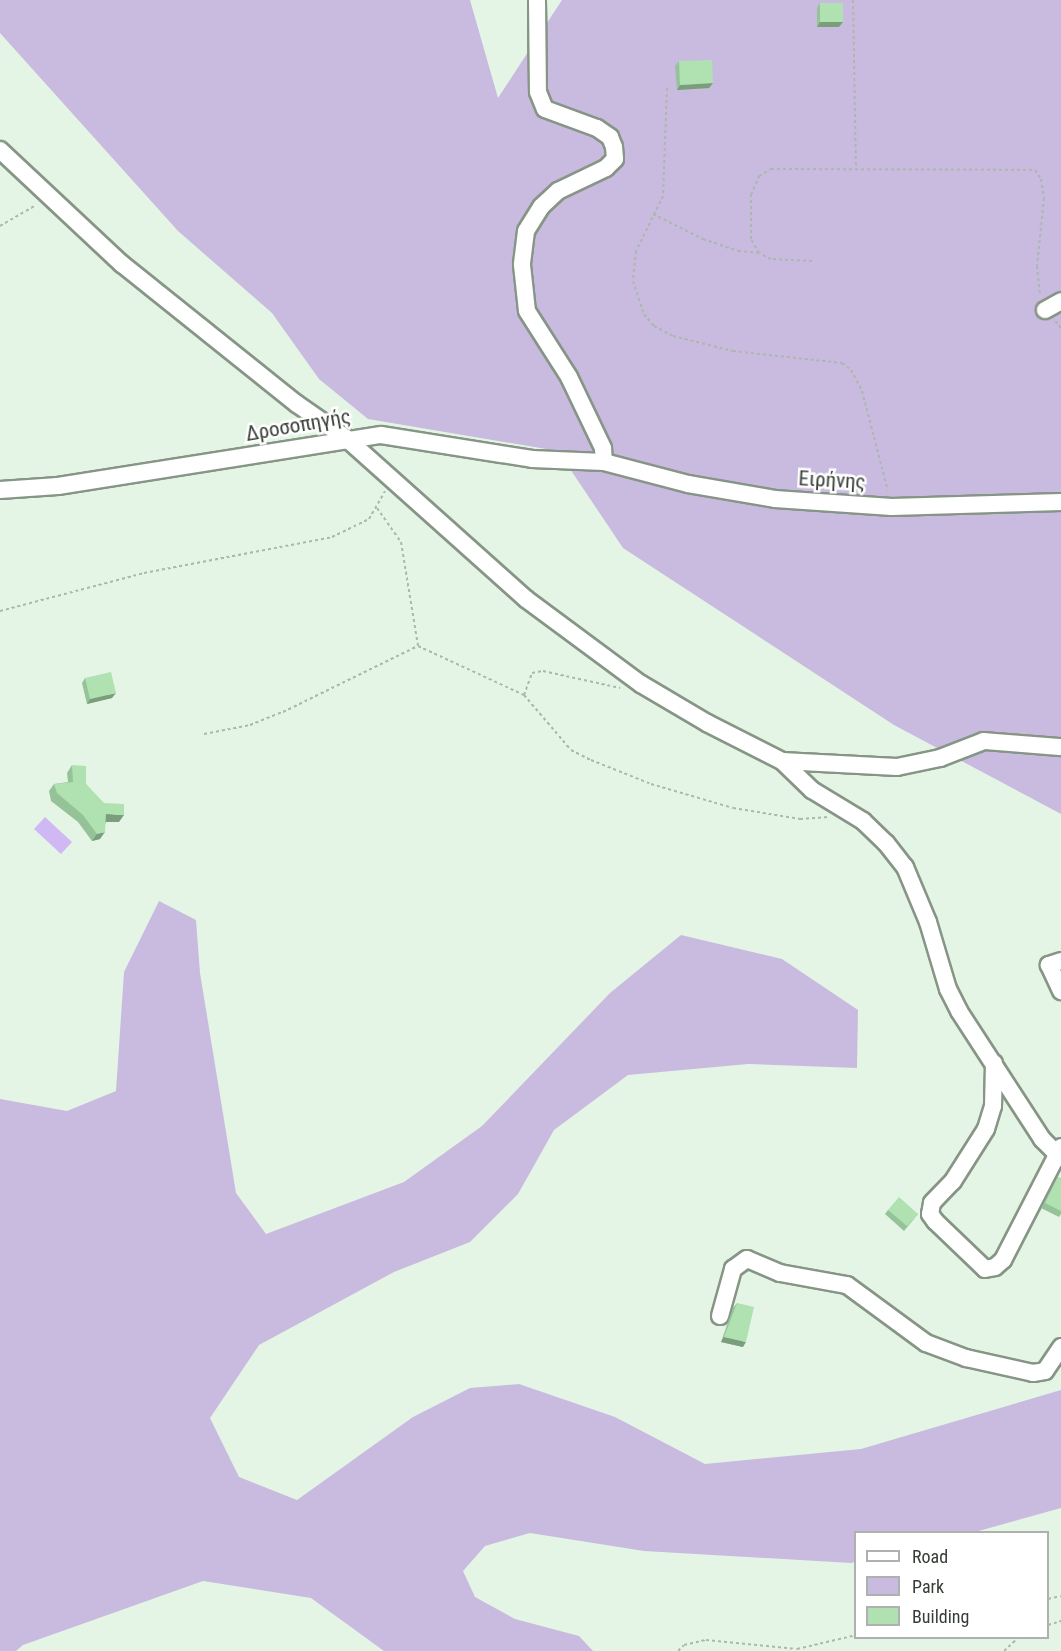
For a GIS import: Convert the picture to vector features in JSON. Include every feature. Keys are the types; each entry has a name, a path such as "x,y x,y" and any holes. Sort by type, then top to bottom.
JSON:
{"street":[{"path":"537,0 538,92 545,109 597,128 610,137 614,147 615,159 606,168 558,190 541,207 526,231 522,265 527,311 569,377 603,448 604,462"},
{"path":"0,150 131,272 297,404 346,438 526,599 641,684 707,723 782,761 812,790 849,811 886,843 905,867 928,922 948,989 994,1063 1059,1153 1003,1260 985,1269 930,1214 932,1203 953,1180 986,1129 993,1106 994,1063"},
{"path":"1045,310 1061,301"},
{"name":"Δροσοπηγής","path":"0,490 116,477 346,438 381,435 532,459 604,462"},
{"name":"Ειρήνης","path":"604,462 688,483 774,500 891,507 1061,502"},
{"path":"782,761 897,768 940,758 984,741 1061,747"},
{"path":"1061,961 1048,965 1061,991"},
{"path":"720,1316 733,1269 747,1259 780,1273 847,1286 926,1343 966,1358 1033,1372 1044,1371 1054,1363 1061,1347"}],"path":[{"path":"853,0 856,170"},
{"path":"667,88 667,175 663,196 636,251 633,281 644,314 654,326 673,336 733,351 842,363 851,370 862,391 891,507"},
{"path":"759,253 749,221 751,195 759,176 771,169 1035,170 1041,179 1044,198 1037,266 1038,291 1045,310 1061,328"},
{"path":"0,226 23,216 48,195"},
{"path":"653,214 703,239 738,251 759,253 771,259 812,261"},
{"path":"0,611 144,573 332,537 369,519 377,508 390,479"},
{"path":"377,508 401,542 418,646"},
{"path":"418,646 524,694 571,750 651,784 733,808 800,819 824,818 849,811"},
{"path":"204,734 239,728 283,712 418,646"},
{"path":"524,694 532,673 543,670 622,688"},
{"path":"678,1651 684,1645 706,1640 797,1649 854,1635"},
{"path":"1004,1651 1017,1639"}],"green space":[{"path":"0,0 470,0 498,98 562,0 1061,0 1061,814 894,725 623,548 558,451 368,419 319,379 272,313 178,231 0,33"},
{"path":"159,901 196,920 200,973 236,1193 266,1234 404,1182 482,1126 610,993 681,935 782,959 858,1010 857,1068 748,1064 628,1075 554,1130 518,1194 470,1242 394,1272 259,1345 210,1418 239,1477 297,1500 413,1417 470,1388 519,1384 615,1417 705,1464 861,1449 1061,1390 1061,1508 979,1531 854,1531 854,1562 851,1563 644,1551 530,1533 485,1546 463,1571 475,1597 515,1619 579,1636 593,1651 384,1651 311,1598 203,1581 23,1645 16,1651 0,1651 0,1099 67,1111 116,1091 124,972"}],"shaded area":[{"path":"45,817 72,842 61,854 34,829"}],"building":[{"path":"820,3 843,3 843,22 820,22"},
{"path":"712,60 713,83 680,85 679,61"},
{"path":"111,672 116,693 90,699 85,678"},
{"path":"72,765 86,766 86,784 104,803 124,804 124,815 106,814 105,832 97,834 83,815 57,793 54,784 73,782"},
{"path":"1058,1177 1061,1178 1061,1211 1045,1203"},
{"path":"899,1197 918,1214 907,1226 888,1210"},
{"path":"737,1303 754,1307 746,1342 724,1337"}]}
